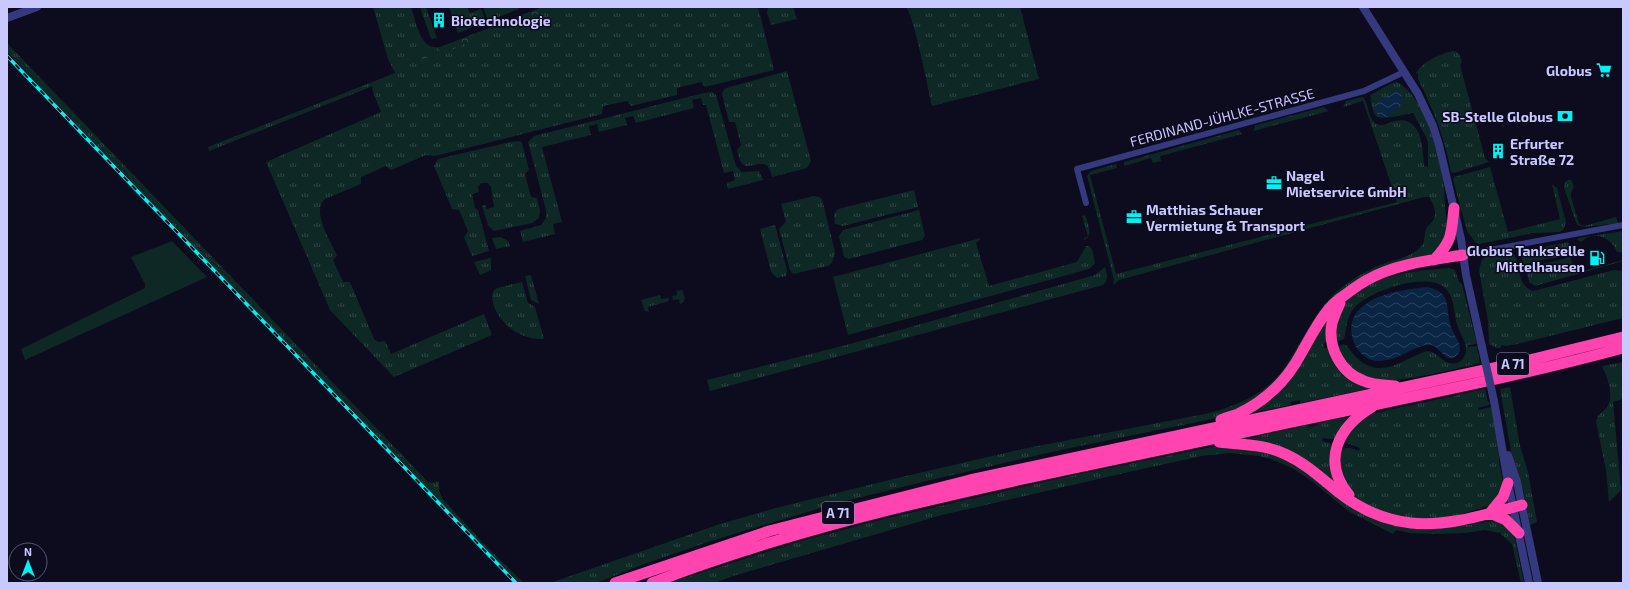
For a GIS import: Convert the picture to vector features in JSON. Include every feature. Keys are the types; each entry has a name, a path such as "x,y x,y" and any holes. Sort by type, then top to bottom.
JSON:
{"highway":[{"path":"1434,260 1448,244 1451,235 1454,208"},
{"path":"1207,428 1223,419 1253,406 1276,388 1294,365 1323,318 1336,302 1367,280 1383,273 1434,260 1463,255"},
{"path":"1343,298 1334,318 1331,334 1334,350 1341,364 1353,376 1366,382 1403,388"},
{"name":"A 71","path":"615,583 770,531 970,480 1207,428 1522,362 1623,337"},
{"name":"A 71","path":"652,583 770,544 862,517 969,491 1527,372 1623,348"},
{"path":"1357,504 1342,486 1338,478 1335,462 1337,446 1344,431 1350,424 1364,412 1379,403"},
{"path":"1207,440 1260,446 1285,454 1313,470 1338,492 1357,504 1382,516 1411,523 1443,523 1518,506"},
{"path":"1490,513 1503,497 1508,483"},
{"path":"1490,513 1506,520 1519,533"}],"street":[{"path":"7,18 37,7"},
{"path":"1363,7 1427,110 1439,145 1462,243 1463,255 1494,401 1508,483 1518,506 1538,583"},
{"name":"FERDINAND-JÜHLKE-STRASSE","path":"1086,203 1077,169 1364,91 1404,72"},
{"path":"1463,255 1623,225"},
{"path":"1499,428 1516,482 1519,533 1529,583"}],"green space":[{"path":"373,7 411,7 423,40 433,47 440,47 543,7 758,7 774,70 705,87 701,82 677,88 677,95 631,106 627,101 603,106 602,114 435,156 426,155 391,170 386,166 361,177 361,184 325,199 321,204 320,211 326,234 337,255 333,260 343,282 350,282 374,339 378,342 385,341 391,354 484,314 492,335 394,377 330,310 266,162 381,112 372,89 373,86 209,151 208,147 395,73 388,59"},
{"path":"420,7 426,7 437,38 432,39 430,36"},
{"path":"449,7 467,7 470,13 481,9 486,22 458,33"},
{"path":"483,7 518,7 519,9 488,21"},
{"path":"543,7 551,7 552,10 546,12 542,10 540,14 509,24 508,27 502,27 499,25 497,30 493,29 488,33 477,35 473,42 467,44 463,42 461,47 439,53 436,50 437,48 443,47"},
{"path":"768,7 793,7 797,19 771,25 767,13"},
{"path":"906,7 1020,7 1039,79 932,106 917,37"},
{"path":"7,43 429,483 439,481 439,490 442,498 487,547 524,583 519,583 416,478 7,52"},
{"path":"1453,51 1458,53 1461,58 1462,62 1460,65 1485,158 1489,162 1454,173 1451,172 1438,124 1418,79 1418,74 1416,73 1419,68 1428,61 1437,56"},
{"path":"420,52 432,52 434,55 407,65 407,60 413,54 415,55"},
{"path":"787,71 811,161 807,168 772,177 768,167 765,165 759,164 745,166 740,161 737,150 741,145 735,122 729,122 722,94 726,88"},
{"path":"1397,82 1407,89 1415,99 1423,112 1434,140 1444,183 1448,235 1435,253 1355,283 1289,367 1263,395 1224,416 1065,449 834,504 711,541 644,564 596,583 550,583 720,524 776,508 1027,448 1210,413 1232,406 1253,396 1271,383 1280,374 1317,314 1341,288 1355,278 1380,265 1403,258 1419,249 1423,244 1426,228 1435,216 1434,206 1429,197 1424,197 1119,280 1113,285 1114,280 1087,176 1091,171 1116,164 1117,168 1090,175 1116,274 1397,202 1363,101 1343,107 1346,101 1363,97 1370,116 1377,124 1381,125 1395,121 1411,123 1416,128 1422,143 1424,166 1428,167 1427,139 1413,113 1382,118 1376,116 1372,106 1370,95 1392,83"},
{"path":"712,92 716,95 736,166 742,172 759,171 763,180 728,189 727,183 735,180 733,171 724,173 706,105 703,105 701,98 692,100 694,108 636,123 633,116 625,118 627,125 599,132 597,124 589,126 591,135 542,147 562,222 553,224 555,234 523,242 520,231 541,225 546,218 546,210 528,142 534,136"},
{"path":"1324,107 1329,111 1253,131 1256,125"},
{"path":"1239,130 1242,134 1160,156 1161,161 1153,163 1151,158 1124,166 1124,162"},
{"path":"520,141 522,143 529,170 525,174 531,197 537,198 540,210 539,218 532,223 494,231 488,225 482,206 485,205 487,209 494,207 491,187 488,183 481,183 478,187 479,192 472,194 489,251 472,256 464,237 468,231 459,210 452,209 434,166 438,159"},
{"path":"1490,167 1508,232 1560,219 1552,184 1557,188 1566,222 1564,229 1560,232 1533,233 1480,244 1476,243 1467,231 1453,180 1454,177"},
{"path":"1571,180 1574,186 1571,197 1579,224 1584,226 1616,217 1618,223 1584,227 1577,225 1564,188 1565,182"},
{"path":"914,190 918,207 843,226 835,224 834,214 838,209"},
{"path":"814,196 822,199 835,252 834,258 828,266 793,274 790,270 779,229 786,222 781,204"},
{"path":"919,210 925,236 922,240 849,259 844,257 839,236 843,230"},
{"path":"1085,215 1090,232 1089,235 1087,238 1084,240 1084,238 1088,236 1082,216"},
{"path":"775,225 787,270 786,276 777,278 771,272 760,229"},
{"path":"1623,231 1623,252 1617,252 1615,247 1607,239 1592,236"},
{"path":"1591,236 1586,238 1581,242 1577,240 1579,238"},
{"path":"501,237 508,241 510,246 496,249 492,238"},
{"path":"981,238 976,243 989,286 1077,262 1086,246 1089,246 1092,249 1095,263 1089,269 848,335 833,277"},
{"path":"172,241 207,277 25,360 21,349 145,288 145,284 131,257"},
{"path":"1568,242 1572,247 1566,255 1540,260 1525,266 1517,249 1528,250"},
{"path":"1508,250 1513,253 1516,258 1523,283 1527,288 1533,291 1614,270 1623,271 1623,318 1517,344 1506,346 1502,345 1500,348 1489,344 1488,321 1479,270 1482,259 1491,254"},
{"path":"1570,256 1575,271 1579,272 1623,261 1535,286 1529,282 1527,274 1529,269 1534,266"},
{"path":"491,258 491,270 480,275 474,262"},
{"path":"1105,267 1107,279 1103,285 710,391 707,380 850,344 1095,275"},
{"path":"1449,268 1455,270 1459,282 1462,284 1477,344 1468,345 1468,347 1477,346 1480,363 1439,373 1388,381 1365,378 1355,372 1346,362 1338,347 1343,344 1346,345 1358,359 1367,365 1376,368 1384,368 1401,363 1427,351 1435,354 1446,362 1454,364 1462,360 1466,347 1456,322 1451,296 1444,287 1435,283 1411,283 1384,290 1372,295 1361,302 1351,312 1344,339 1338,341 1334,338 1337,318 1345,303 1358,291 1375,282 1393,276 1431,269"},
{"path":"531,275 539,304 531,300 525,276"},
{"path":"522,282 528,303 535,307 544,339 536,339 515,332 504,322 495,309 492,298 493,291 497,288"},
{"path":"682,290 685,298 683,303 680,304 679,299 673,300 672,296 677,295 677,291"},
{"path":"660,295 661,299 668,298 669,301 648,307 649,312 645,311 641,300"},
{"path":"1330,314 1328,341 1323,344 1324,348 1329,348 1372,388 1300,403 1300,400 1290,402 1291,405 1246,414 1252,409"},
{"path":"1623,362 1623,399 1613,402 1621,490 1609,502 1606,470 1596,422 1599,415 1607,407 1610,397 1609,386 1602,366"},
{"path":"1510,387 1520,446 1528,472 1537,522 1530,525 1524,493 1511,451 1500,389"},
{"path":"1485,389 1488,402 1490,402 1489,405 1478,408 1479,410 1491,407 1499,448 1499,462 1503,482 1502,491 1491,505 1453,517 1419,520 1388,514 1360,501 1353,495 1340,472 1340,450 1350,448 1359,451 1360,448 1347,443 1345,436 1366,416"},
{"path":"1353,416 1337,438 1323,438 1322,441 1330,443 1333,447 1340,487 1313,467 1245,440 1308,425 1309,427 1317,425 1317,423"},
{"path":"1221,445 1237,445 1291,460 1373,517 1467,525 1499,520 1514,535 1524,583 1521,583 1512,544 1500,533 1485,530 1464,533 1436,534 1410,533 1396,530 1393,534 1348,511 1312,481 1292,468 1271,459 1230,453 1202,456 942,515 733,576 715,583 669,583 801,541 888,518 1070,476"}],"water":[{"path":"1393,92 1398,92 1402,95 1398,108 1388,116 1378,116 1375,112 1375,104"},
{"path":"1427,287 1435,289 1444,297 1451,327 1460,346 1458,354 1455,357 1448,358 1433,346 1425,345 1392,359 1374,361 1364,356 1359,351 1353,340 1351,327 1355,315 1361,308 1378,297 1398,291"}],"railway":[{"path":"7,56 516,583"}],"place":[{"name":"Biotechnologie","path":"439,20"},
{"name":"Globus","path":"1604,70"},
{"name":"SB-Stelle Globus","path":"1565,116"},
{"name":"Erfurter Straße 72","path":"1498,151"},
{"name":"Nagel Mietservice GmbH","path":"1274,183"},
{"name":"Matthias Schauer Vermietung & Transport","path":"1134,217"},
{"name":"Globus Tankstelle Mittelhausen","path":"1597,258"}]}
